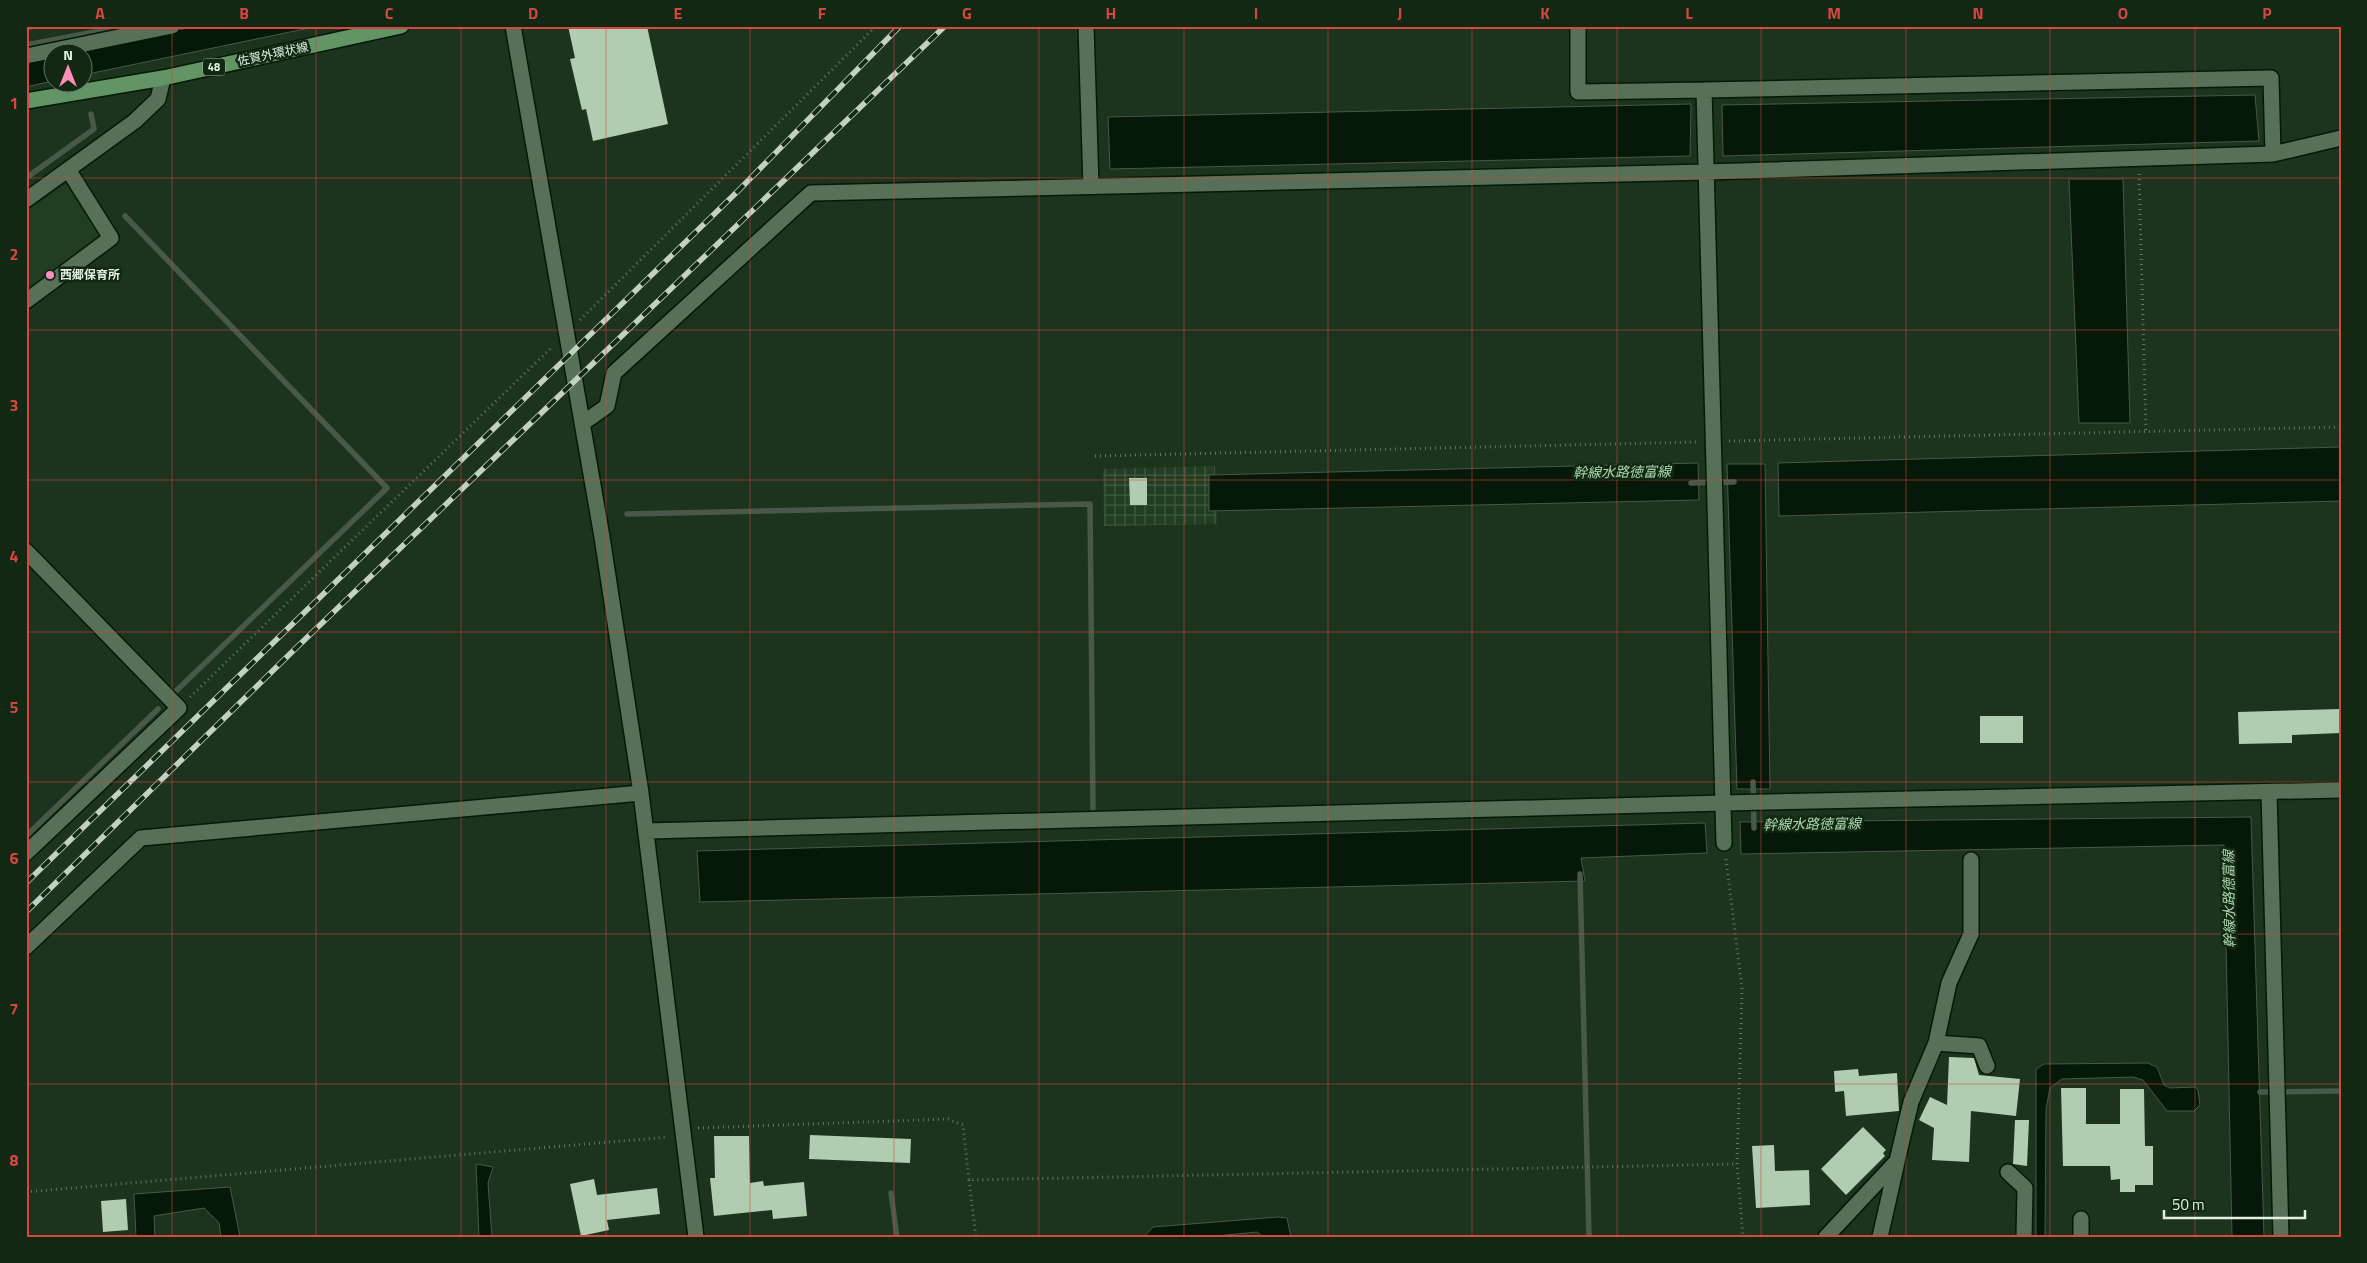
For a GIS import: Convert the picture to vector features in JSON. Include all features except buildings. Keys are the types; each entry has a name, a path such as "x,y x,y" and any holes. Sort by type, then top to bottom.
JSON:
{"main road":[{"name":"佐賀外環状線","path":"26,101 163,78 401,26"}],"street":[{"path":"26,56 172,26"},
{"path":"513,26 602,537 647,831 696,1237"},
{"path":"1086,26 1091,186"},
{"path":"1578,26 1578,92 2271,78 2273,154"},
{"path":"26,200 69,171 135,121 158,99 163,78"},
{"path":"1704,90 1724,843"},
{"path":"582,423 607,406 614,373 811,193 1706,172 2273,154 2341,138"},
{"path":"26,301 111,238 69,171"},
{"path":"26,551 179,708 26,853"},
{"path":"647,831 1723,803 2341,790"},
{"path":"2269,792 2281,1237"},
{"path":"26,947 141,838 641,793"},
{"path":"1880,1237 1910,1102 1936,1043 1949,983 1971,934 1971,860"},
{"path":"1936,1043 1979,1046 1987,1066"},
{"path":"1826,1237 1897,1161"},
{"path":"2008,1172 2025,1188 2024,1237"},
{"path":"2081,1219 2081,1237"}],"path":[{"path":"179,708 567,333 876,26"},
{"path":"2139,158 2146,432"},
{"path":"1724,843 1742,989 1737,1164 1743,1237"},
{"path":"26,1192 667,1137 704,1126 948,1118 963,1125 976,1237"},
{"path":"969,1180 1737,1164"}],"shaded area":[{"name":"西郷保育所","path":"79,175 121,240 26,309 26,211"},
{"path":"1215,466 1217,524 1104,526 1103,469"}],"water":[{"path":"197,26 319,26 92,73 92,48"},
{"path":"42,59 42,83 26,87 26,62"},
{"path":"2255,95 2259,141 1723,156 1722,105"},
{"path":"1691,104 1690,156 1110,169 1108,117"},
{"path":"2069,179 2123,179 2130,423 2079,423"},
{"path":"2341,447 2341,501 1779,516 1778,463"},
{"path":"1698,463 1699,500 1209,511 1209,475"},
{"path":"1727,464 1765,464 1770,789 1737,789"},
{"path":"2251,817 2264,1237 2232,1237 2224,845 1741,854 1740,822"},
{"path":"1705,823 1707,853 1581,858 1585,881 700,902 697,851"},
{"path":"2148,1063 2157,1067 2164,1085 2170,1088 2195,1087 2198,1090 2200,1105 2194,1111 2167,1111 2143,1080 2133,1077 2062,1079 2050,1088 2046,1109 2045,1237 2036,1237 2036,1069 2044,1064"},
{"path":"476,1164 493,1167 488,1183 492,1237 479,1237"},
{"path":"230,1187 240,1237 221,1237 219,1223 204,1208 154,1216 155,1237 136,1237 134,1194"},
{"path":"1278,1217 1287,1218 1291,1237 1263,1237 1257,1232 1206,1237 1144,1237 1153,1227"}],"waterway":[{"path":"26,28 33,26"},
{"path":"26,45 126,26"},
{"path":"26,178 94,129 91,114"},
{"path":"125,216 387,488 176,691"},
{"name":"幹線水路徳富線","path":"1691,483 1734,482"},
{"path":"627,514 1090,504 1093,808"},
{"path":"26,836 158,709"},
{"name":"幹線水路徳富線","path":"1753,782 1754,828"},
{"path":"1580,874 1589,1237"},
{"path":"2260,1092 2341,1091"},
{"path":"891,1193 897,1237"}],"railway":[{"path":"26,883 739,190 900,26"},
{"path":"26,912 295,649 945,26"}],"place":[{"name":"西郷保育所","path":"50,275"}]}
